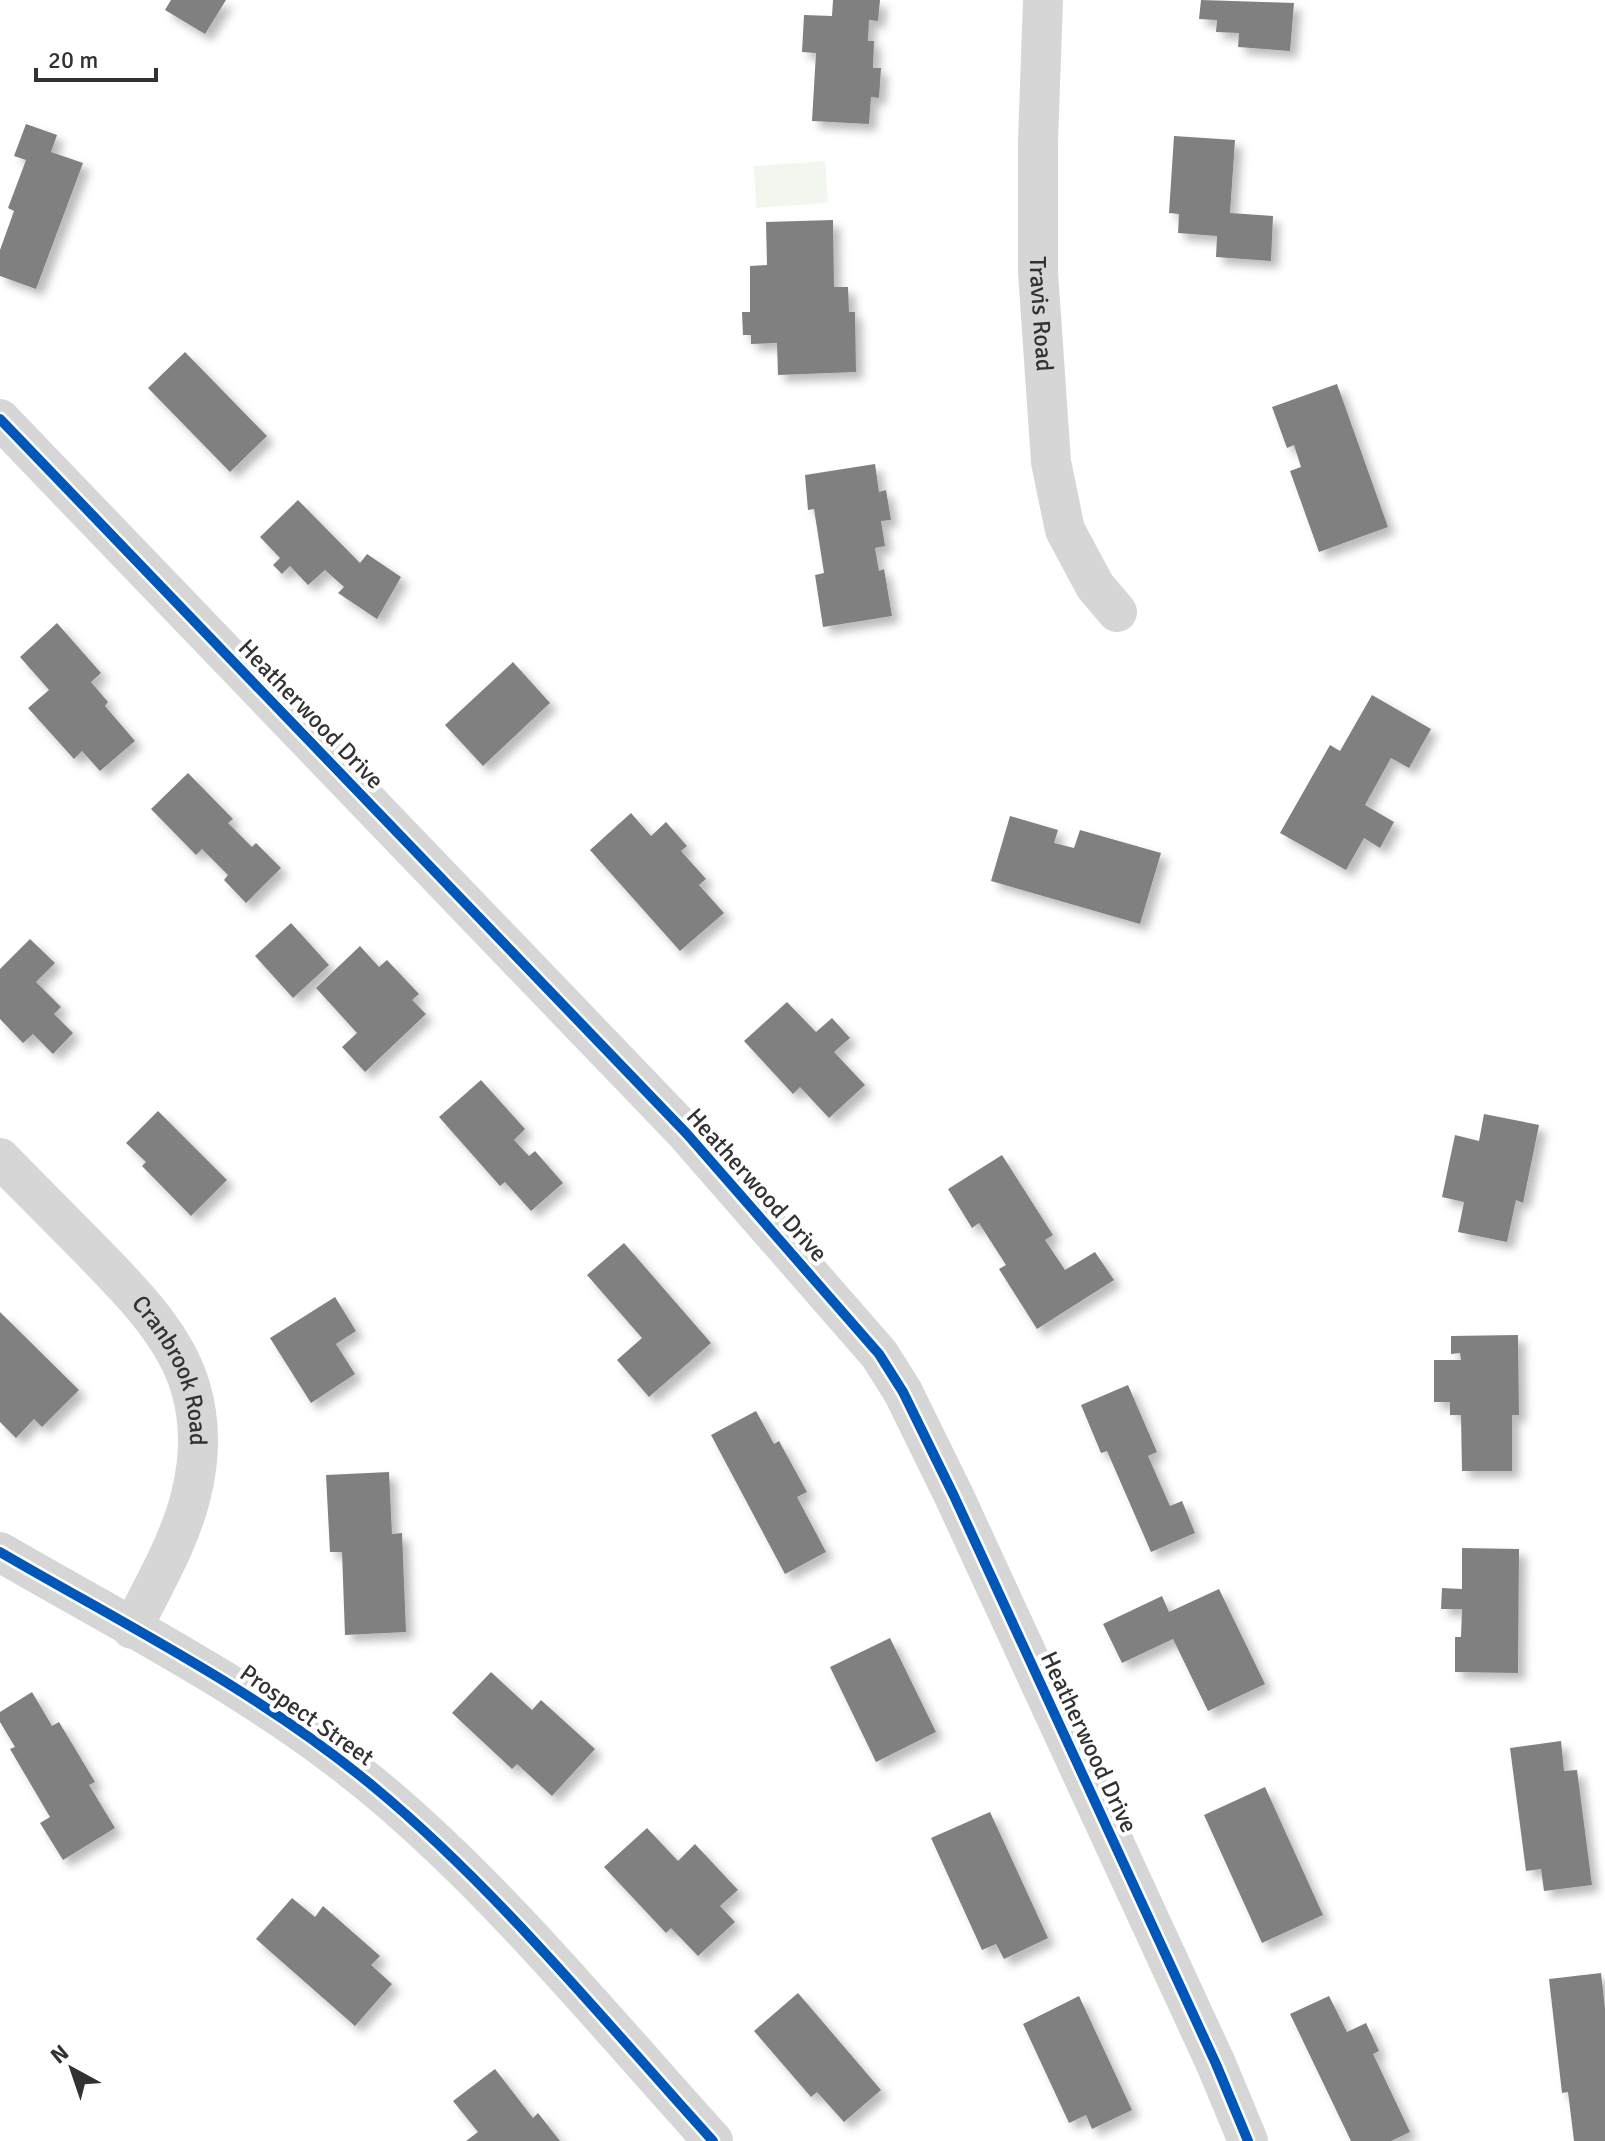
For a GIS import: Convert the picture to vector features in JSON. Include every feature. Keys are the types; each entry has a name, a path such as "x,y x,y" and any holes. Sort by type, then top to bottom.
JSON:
{"street":[{"name":"Travis Road","path":"1043,0 1038,141 1038,272 1051,462 1065,530 1095,586 1117,612"},
{"name":"Heatherwood Drive","path":"0,419 687,1134 879,1354 903,1392 954,1496 1216,2064 1248,2141"},
{"name":"Cranbrook Road","path":"0,1158 136,1296 172,1348 191,1387 198,1428 198,1455 191,1496 161,1571 132,1629"},
{"name":"Prospect Street","path":"0,1552 132,1629 173,1649 266,1707 374,1787 474,1880 713,2141"}],"shaded area":[{"path":"825,161 828,203 756,208 754,166"}],"building":[{"path":"171,0 226,0 205,34 165,10"},
{"path":"833,0 880,0 878,21 869,20 868,41 874,41 873,68 881,68 879,98 871,97 869,124 812,121 816,53 802,52 804,15 832,16"},
{"path":"1201,0 1294,3 1290,51 1238,47 1239,33 1216,32 1217,20 1199,19"},
{"path":"26,124 57,135 51,152 83,163 36,289 0,276 0,250 14,211 8,208 26,160 14,156"},
{"path":"1174,136 1235,140 1230,213 1273,216 1271,261 1216,257 1217,236 1178,233 1179,214 1169,213"},
{"path":"833,220 834,287 848,287 849,312 855,312 856,372 778,375 777,343 751,344 751,335 743,335 742,312 750,312 750,266 767,265 766,222"},
{"path":"185,352 267,436 230,472 148,388"},
{"path":"1337,384 1388,527 1319,552 1290,471 1301,467 1294,445 1287,448 1272,407"},
{"path":"875,464 879,492 886,490 891,520 881,521 885,546 875,548 879,571 884,569 892,616 823,627 815,575 824,573 814,509 808,510 805,475"},
{"path":"298,500 360,563 367,554 401,577 377,619 338,593 344,587 325,570 308,585 290,566 282,574 273,565 280,558 260,537"},
{"path":"57,623 101,673 91,682 108,702 105,706 135,741 100,771 82,751 74,759 28,708 49,690 20,657"},
{"path":"513,662 550,703 483,766 445,725"},
{"path":"1372,695 1431,729 1409,768 1391,758 1365,805 1394,822 1380,848 1364,838 1346,870 1280,833 1330,745 1340,751"},
{"path":"188,773 233,819 228,823 252,847 256,843 281,868 246,903 224,880 228,875 202,849 196,855 151,809"},
{"path":"631,813 651,836 666,822 687,846 681,851 706,879 699,885 724,913 680,951 590,850"},
{"path":"1010,816 1058,830 1054,843 1074,848 1080,830 1161,853 1140,924 991,881"},
{"path":"291,923 329,965 293,998 255,956"},
{"path":"30,939 55,963 36,982 61,1007 54,1014 73,1033 53,1054 33,1034 23,1043 0,1019 0,969"},
{"path":"360,946 379,967 387,960 419,994 412,1000 426,1014 365,1072 342,1047 357,1033 316,988"},
{"path":"787,1002 816,1032 832,1018 850,1038 834,1052 865,1085 829,1118 800,1087 793,1094 744,1041"},
{"path":"481,1080 525,1129 514,1140 529,1156 535,1151 563,1183 531,1211 505,1182 500,1186 439,1117"},
{"path":"158,1111 227,1180 191,1216 142,1166 146,1162 126,1143"},
{"path":"1484,1114 1539,1125 1523,1203 1516,1200 1507,1242 1458,1232 1464,1202 1442,1197 1455,1135 1479,1141"},
{"path":"1002,1155 1053,1235 1045,1240 1065,1270 1095,1252 1114,1280 1037,1329 999,1269 1006,1265 979,1223 972,1228 948,1189"},
{"path":"624,1243 711,1343 649,1397 617,1360 642,1338 587,1275"},
{"path":"335,1297 356,1331 336,1344 355,1374 311,1403 270,1338"},
{"path":"0,1312 79,1390 42,1427 34,1419 16,1438 0,1422"},
{"path":"1518,1335 1519,1415 1512,1415 1512,1471 1462,1471 1461,1415 1450,1415 1450,1402 1434,1402 1434,1360 1461,1360 1460,1353 1451,1354 1451,1336"},
{"path":"1128,1385 1157,1452 1148,1456 1170,1506 1182,1501 1195,1533 1151,1552 1107,1451 1101,1453 1081,1405"},
{"path":"756,1411 774,1444 779,1441 807,1492 797,1497 826,1552 785,1574 711,1435"},
{"path":"389,1472 392,1534 402,1533 406,1632 345,1635 342,1552 330,1552 326,1475"},
{"path":"1462,1548 1519,1549 1518,1673 1455,1672 1455,1637 1461,1637 1462,1609 1441,1609 1442,1588 1462,1589"},
{"path":"1219,1589 1265,1684 1208,1711 1173,1639 1122,1663 1103,1624 1162,1596 1169,1612"},
{"path":"890,1638 936,1732 876,1762 830,1667"},
{"path":"491,1672 532,1710 541,1700 595,1749 552,1796 517,1764 512,1769 452,1713"},
{"path":"32,1692 52,1726 59,1722 95,1782 89,1785 115,1828 63,1860 40,1823 50,1817 10,1749 15,1747 0,1722 0,1712"},
{"path":"1561,1741 1564,1771 1577,1770 1592,1885 1544,1891 1541,1869 1526,1871 1510,1748"},
{"path":"1265,1787 1323,1915 1262,1943 1204,1815"},
{"path":"990,1812 1048,1938 1004,1959 996,1944 982,1950 931,1838"},
{"path":"647,1828 678,1861 695,1844 738,1890 720,1906 735,1922 698,1956 671,1928 666,1933 604,1867"},
{"path":"292,1898 315,1917 323,1906 380,1956 371,1965 392,1984 355,2026 256,1939"},
{"path":"1601,1973 1605,2009 1605,2141 1574,2141 1568,2092 1562,2093 1549,1979"},
{"path":"798,1993 881,2090 844,2122 817,2092 811,2097 754,2031"},
{"path":"1079,1996 1132,2110 1092,2129 1086,2115 1069,2123 1023,2024"},
{"path":"1329,1996 1347,2032 1366,2023 1379,2051 1373,2054 1410,2132 1391,2141 1351,2141 1290,2014"},
{"path":"495,2069 533,2118 538,2113 560,2141 466,2141 478,2132 453,2101"}],"cycle path":[{"path":"0,419 687,1134 879,1354 903,1392 954,1496 1216,2064 1248,2141"},
{"path":"0,1552 239,1690 374,1787 507,1912 713,2141"}]}
